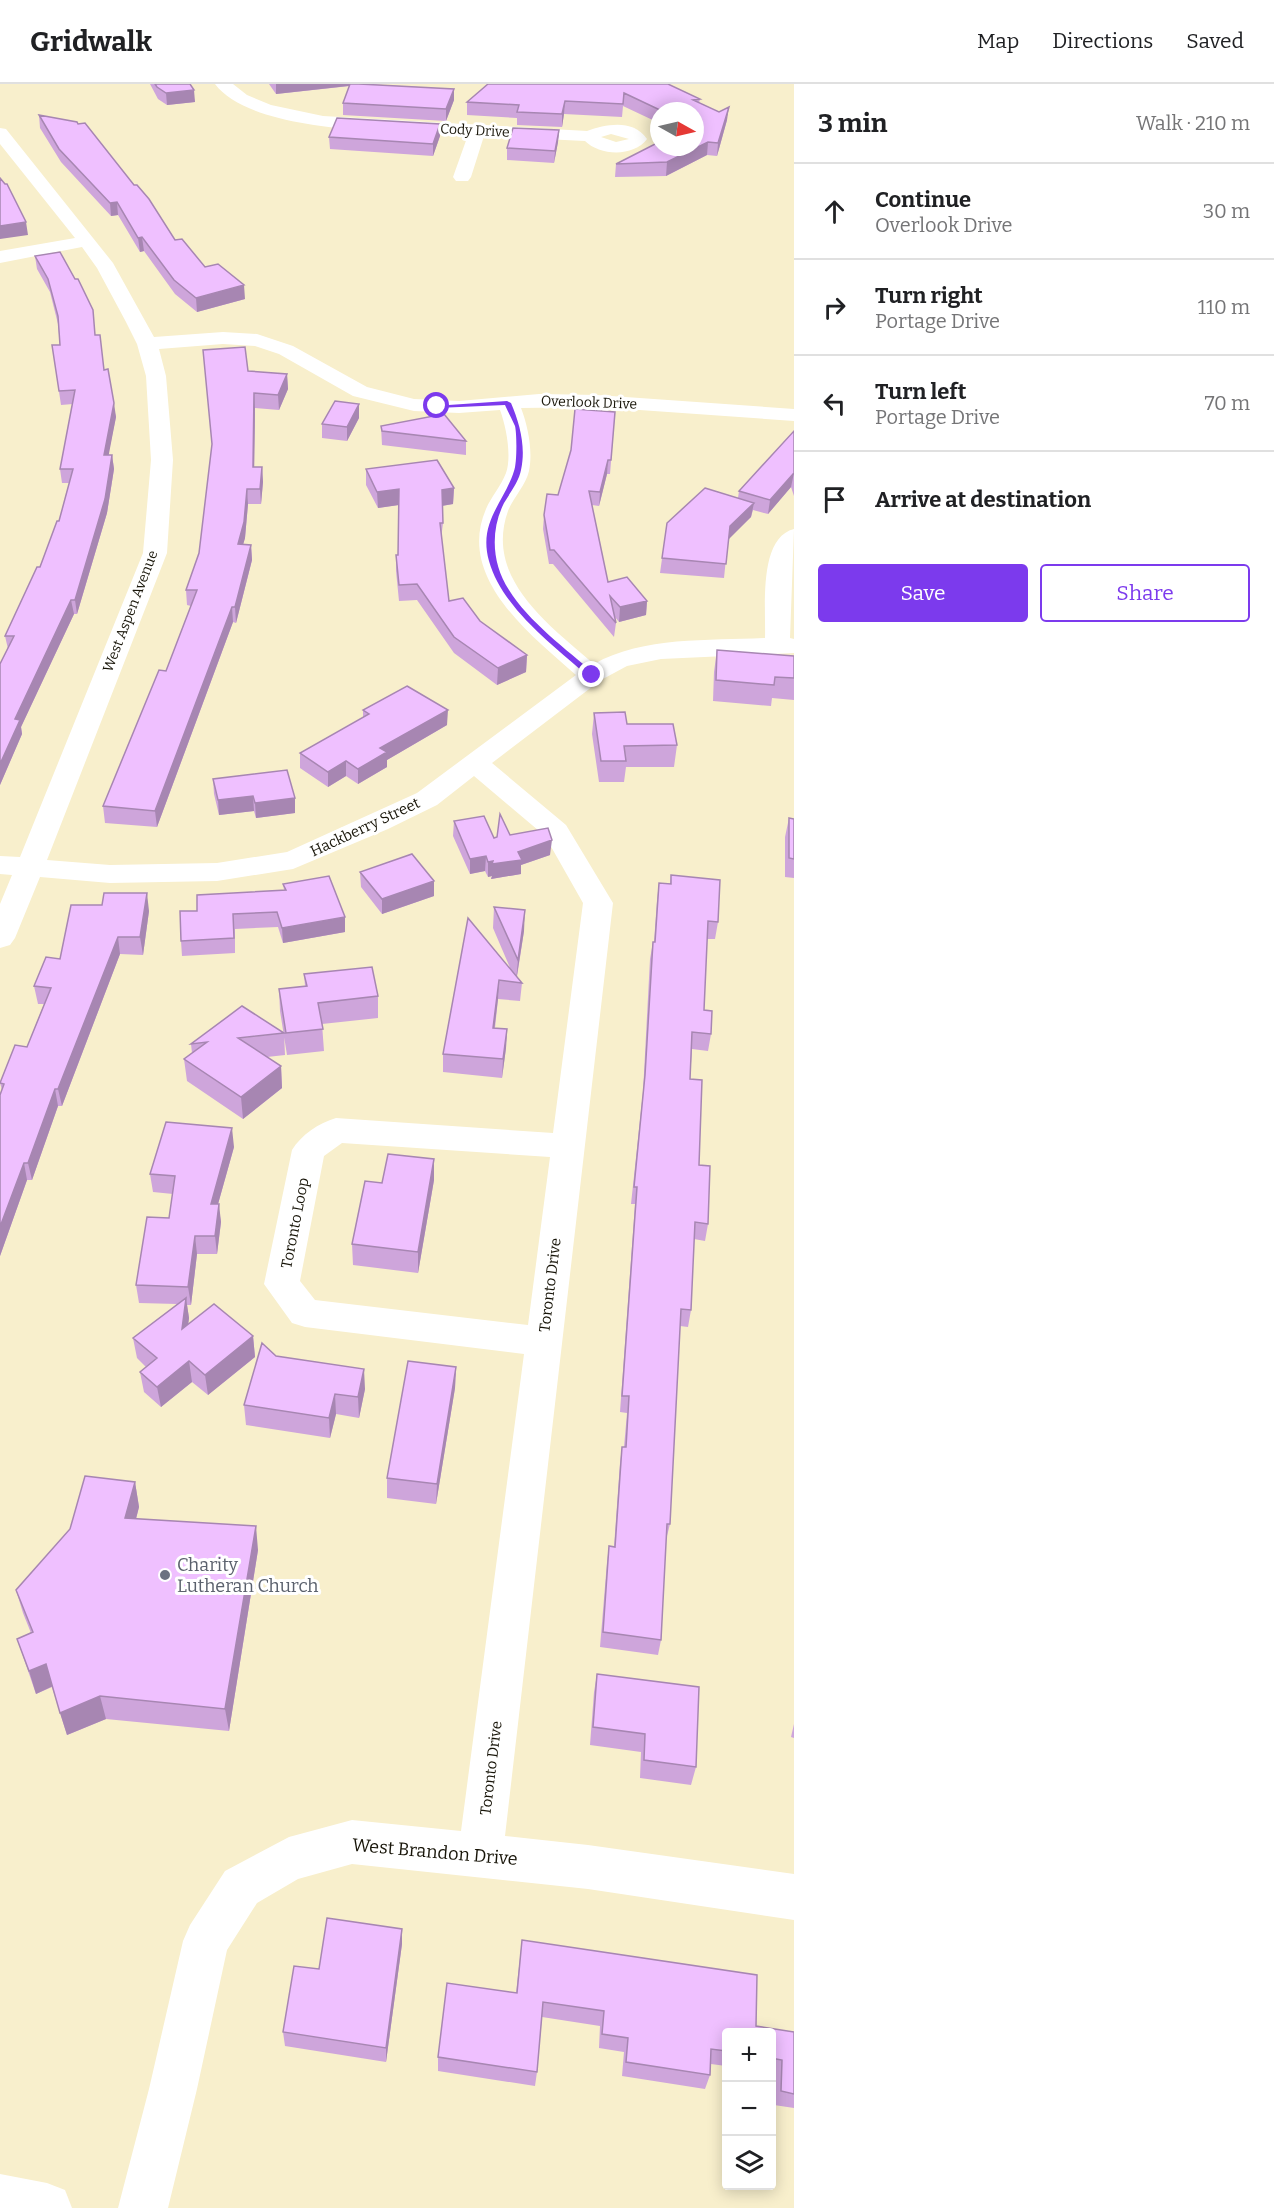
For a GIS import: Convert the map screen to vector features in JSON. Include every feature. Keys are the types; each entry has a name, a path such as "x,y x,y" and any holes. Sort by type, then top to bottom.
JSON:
{"street":[{"name":"Cody Drive","path":"223,84 237,96 254,104 308,118 591,136"},
{"path":"462,177 478,130"},
{"name":"West Aspen Avenue","path":"0,133 106,267 147,344 156,376 162,460 155,553 0,938"},
{"path":"0,257 87,241"},
{"name":"Overlook Drive","path":"147,344 223,338 257,340 286,350 345,385 394,402 448,407 539,400 597,401 794,415"},
{"path":"507,403 518,428 518,471 497,510 491,531 492,560 506,591 540,630 592,675"},
{"path":"785,645 780,558 785,545 794,536"},
{"name":"Hackberry Street","path":"0,865 110,874 217,872 293,860 378,824 427,798 592,675 619,660 661,651 785,645"},
{"name":"Toronto Drive","path":"475,763 556,831 597,903 480,1856"},
{"name":"Toronto Loop","path":"544,1342 305,1312 282,1284 309,1150 336,1130 567,1146"},
{"name":"West Brandon Drive","path":"143,2208 173,2089 206,1941 241,1887 288,1859 352,1842 588,1867 794,1897"},
{"path":"0,2199 47,2208"}],"building":[{"path":"155,84 190,84 194,90 166,93"},
{"path":"350,84 454,89 446,109 343,103"},
{"path":"488,84 668,84 700,99 693,100 697,102 650,102 650,105 624,93 623,104 565,101 562,114 517,112 519,105 467,102"},
{"path":"704,105 719,112 729,107 718,143 704,144"},
{"path":"39,115 78,124 85,123 134,185 137,185 149,199 175,240 182,239 205,267 218,264 244,285 196,298 174,280 142,237 138,238 117,202 110,203 59,149"},
{"path":"337,118 440,124 433,144 329,137"},
{"path":"513,128 559,130 555,151 507,148"},
{"path":"650,147 650,156 679,156 667,162 616,164"},
{"path":"0,178 7,184 26,222 0,226"},
{"path":"60,252 75,279 78,279 93,310 95,335 100,335 104,370 108,369 114,403 104,455 112,455 105,499 75,600 71,600 15,719 20,720 0,764 0,664 14,636 5,636 37,567 40,567 57,521 59,521 73,469 60,469 75,390 59,391 52,345 60,345 58,316 48,279 35,256"},
{"path":"245,347 248,371 287,374 278,395 254,393 253,467 262,467 260,489 247,489 244,522 238,544 251,545 235,607 232,607 155,811 103,806 159,670 166,671 197,590 186,590 199,553 212,444 203,350"},
{"path":"335,401 359,404 347,427 322,424"},
{"path":"575,409 615,412 611,460 608,460 600,492 589,491 608,582 627,577 647,601 620,607 610,596 616,623 554,550 550,550 544,515 547,494 558,495 571,450"},
{"path":"444,414 466,441 382,431 381,426"},
{"path":"794,431 794,473 770,500 739,491"},
{"path":"437,460 454,488 442,490 443,523 440,523 449,601 463,598 480,621 527,655 498,668 454,637 417,584 399,585 396,555 398,555 399,489 377,492 366,469"},
{"path":"705,488 754,503 730,526 726,564 662,558 667,523"},
{"path":"717,650 794,656 794,678 775,677 774,685 716,680"},
{"path":"407,686 448,710 380,748 387,752 358,769 346,761 328,772 300,753 369,714 363,710"},
{"path":"625,712 627,724 673,724 677,745 624,746 626,761 601,761 594,713"},
{"path":"287,770 295,798 255,803 253,796 218,800 213,779"},
{"path":"500,814 510,835 548,828 552,840 518,852 522,860 492,864 493,861 488,862 486,856 470,859 454,821 484,816 494,838 497,837"},
{"path":"789,818 794,819 794,859 789,858"},
{"path":"412,854 434,881 382,899 360,872"},
{"path":"671,875 720,880 718,922 708,921 704,1010 712,1011 711,1034 692,1032 690,1079 702,1080 699,1165 710,1166 708,1224 695,1222 691,1310 681,1309 670,1524 667,1524 661,1640 603,1632 609,1546 615,1547 622,1447 626,1447 629,1396 622,1396 637,1187 634,1187 645,1075 653,942 655,942 659,883 671,884"},
{"path":"329,876 345,917 282,928 277,912 233,914 234,938 181,941 180,911 197,911 197,895 286,890 283,884"},
{"path":"104,893 147,893 140,937 118,937 58,1089 55,1089 28,1163 24,1163 0,1227 0,1095 4,1084 0,1083 15,1045 27,1047 51,988 34,986 46,957 60,959 71,905 102,905"},
{"path":"494,907 525,910 518,960"},
{"path":"468,918 522,983 499,980 493,1028 507,1029 503,1059 443,1054"},
{"path":"372,967 378,996 318,1003 323,1029 286,1033 279,989 307,986 304,974"},
{"path":"242,1006 284,1033 238,1038 281,1066 241,1097 184,1059 207,1042 191,1044"},
{"path":"166,1122 232,1128 211,1204 219,1204 215,1236 195,1236 188,1287 136,1285 147,1217 169,1218 175,1176 150,1174"},
{"path":"388,1154 434,1159 418,1252 352,1244 365,1181 382,1183"},
{"path":"186,1298 182,1329 214,1304 253,1336 205,1375 189,1361 157,1387 140,1372 157,1358 133,1338"},
{"path":"262,1343 276,1356 364,1369 358,1397 335,1394 329,1418 244,1405"},
{"path":"408,1361 456,1367 437,1484 387,1478"},
{"path":"85,1476 135,1482 125,1518 256,1526 225,1709 100,1696 60,1713 46,1664 29,1671 17,1639 33,1632 16,1590 70,1529"},
{"path":"597,1674 699,1687 696,1767 644,1760 645,1734 593,1727"},
{"path":"327,1918 402,1929 386,2048 283,2032 294,1966 319,1969"},
{"path":"522,1940 757,1975 756,2026 769,2028 722,2028 722,2050 711,2049 710,2075 626,2062 628,2038 602,2034 604,2011 543,2002 537,2072 438,2057 447,1983 517,1993"},
{"path":"776,2029 794,2032 794,2094 781,2091 782,2060 776,2059"}],"place":[{"name":"Charity Lutheran Church","path":"165,1575"}],"route":[{"path":"437,406 459,407 507,403 518,428 518,471 497,510 491,531 492,560 506,591 540,630 592,675"}]}
